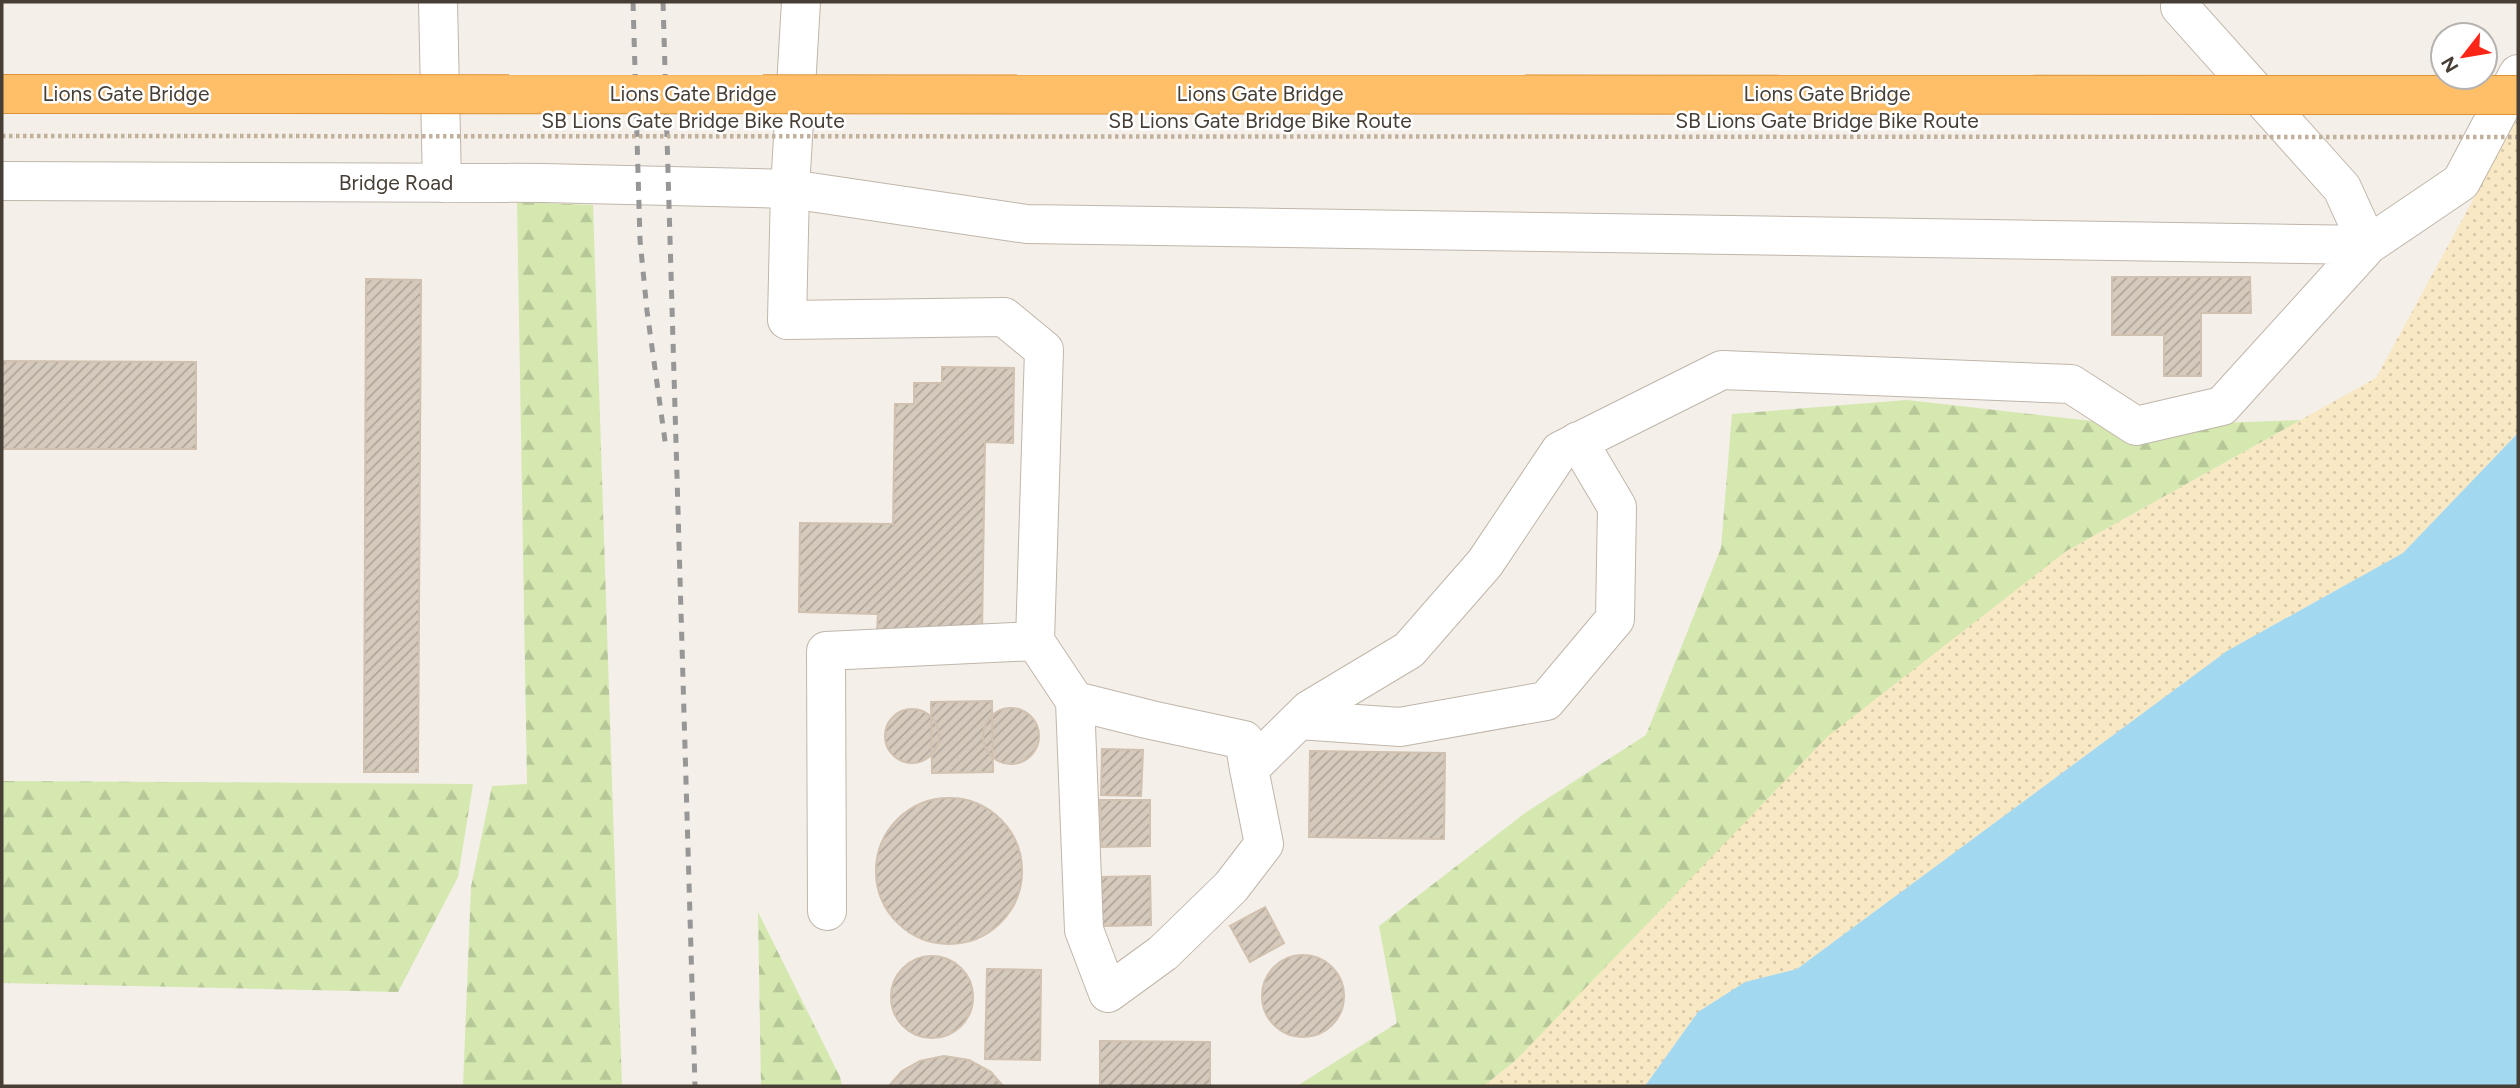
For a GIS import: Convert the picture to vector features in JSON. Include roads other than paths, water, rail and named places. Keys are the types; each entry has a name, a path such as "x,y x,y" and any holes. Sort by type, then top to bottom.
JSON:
{"highway":[{"name":"Lions Gate Bridge","path":"2,94 2518,94"}],"street":[{"path":"438,2 442,183"},
{"path":"801,2 790,189 787,320 1004,317 1044,350 1035,641 1075,701 1084,930 1108,993 1163,953 1231,887 1264,844 1244,740 1075,701"},
{"path":"2180,7 2342,188 2368,245"},
{"path":"1248,769 1309,710 1409,650 1485,563 1560,451 1722,370 2071,384 2136,426 2222,406 2368,245 2461,182 2518,74"},
{"name":"Bridge Road","path":"2,181 668,185 790,189 1027,224 2368,245"},
{"path":"1299,720 1400,727 1546,701 1615,619 1617,507 1578,441"},
{"path":"827,911 826,651 1035,641"}],"water":[{"path":"2518,433 2518,1086 1645,1086 1698,1012 1745,982 1797,969 2227,651 2403,553"}],"railway":[{"path":"633,2 640,240 666,448"},
{"path":"663,2 695,1086"}]}
